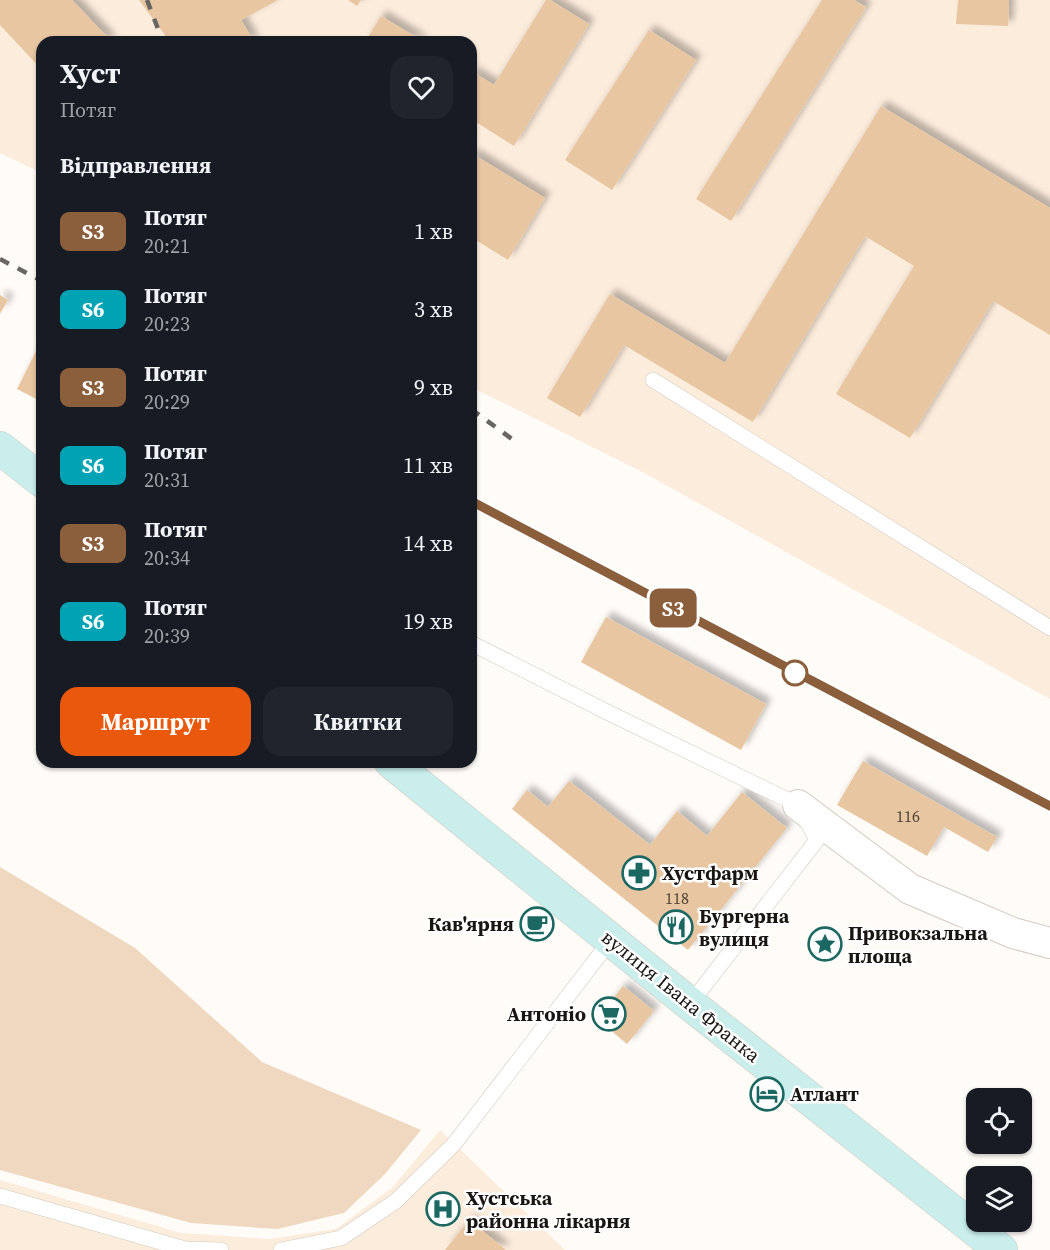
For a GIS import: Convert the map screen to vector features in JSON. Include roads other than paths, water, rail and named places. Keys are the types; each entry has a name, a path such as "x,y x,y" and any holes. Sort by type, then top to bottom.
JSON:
{"main road":[{"path":"0,448 36,476"},
{"name":"вулиця Івана Франка","path":"398,768 690,1004 1001,1250"}],"street":[{"path":"798,805 910,889 1013,933 1050,943"}],"lane":[{"path":"653,380 1050,628"},
{"path":"477,646 604,711 798,805 817,840 690,1004"},
{"path":"281,1250 341,1238 396,1201 454,1144 611,940"},
{"path":"0,1196 184,1249 221,1250"}],"railway":[{"path":"147,0 161,36"},
{"path":"0,259 36,278"},
{"path":"477,413 516,442"},
{"path":"477,504 1050,806"}],"train":[{"name":"S3","path":"477,504 1050,806"}],"place":[{"name":"Хустфарм","path":"639,873"},
{"name":"Кав'ярня","path":"537,924"},
{"name":"Бургерна вулиця","path":"676,927"},
{"name":"Привокзальна площа","path":"825,944"},
{"name":"Антоніо","path":"609,1014"},
{"name":"Атлант","path":"767,1094"},
{"name":"Хустська районна лікарня","path":"443,1209"}]}
